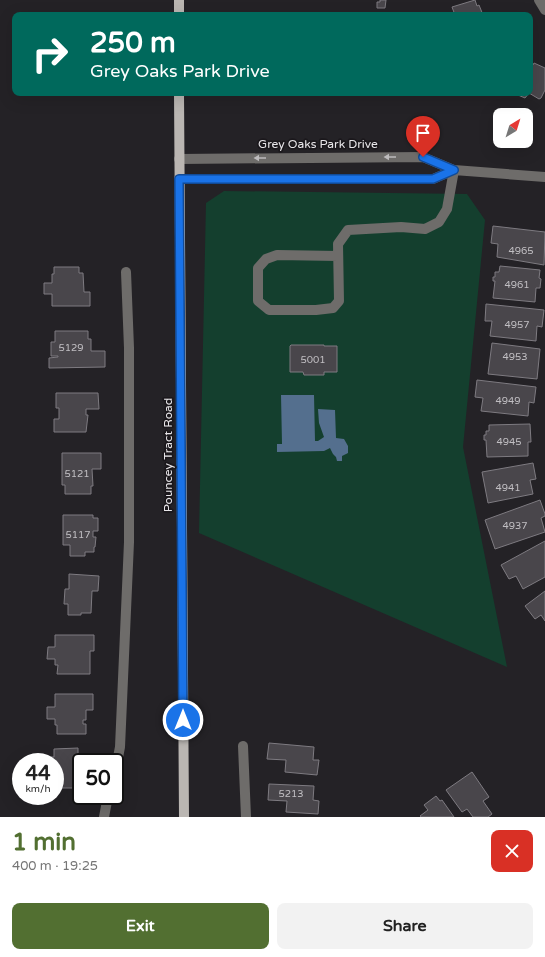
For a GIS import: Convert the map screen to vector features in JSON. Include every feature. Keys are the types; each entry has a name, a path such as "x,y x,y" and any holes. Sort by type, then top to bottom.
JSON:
{"main road":[{"path":"179,0 179,12"},
{"name":"Pouncey Tract Road","path":"179,96 184,817"}],"street":[{"path":"539,0 545,10"},
{"name":"Grey Oaks Park Drive","path":"179,158 423,157 454,170 545,176"},
{"path":"338,256 277,255 266,259 258,268 258,301 269,310 316,310 333,308 339,301 338,244 348,230 401,227 425,229 439,222 446,210 454,170"},
{"name":"Grey Oaks Park Drive","path":"179,179 433,179 454,170"},
{"path":"119,753 129,542 130,348 126,272"},
{"path":"243,746 246,817"},
{"path":"104,817 106,805"}],"green space":[{"path":"224,191 467,194 485,220 463,447 507,667 199,533 206,203"}],"water":[{"path":"281,395 314,395 315,441 318,441 324,437 319,423 318,409 335,410 336,438 344,439 348,446 348,453 342,456 342,461 337,461 330,448 324,451 277,452 277,444 282,444"}],"building":[{"path":"380,0 386,0 385,8 377,8 377,2 380,2"},
{"path":"475,0 477,6 479,5 482,12 454,12 452,7"},
{"path":"534,63 545,68 545,90 539,99 533,95"},
{"path":"493,226 545,232 544,265 497,257 498,244 491,243"},
{"path":"500,266 540,270 540,288 536,288 535,302 493,298 495,281 493,281 493,277 495,277 495,272 499,272"},
{"path":"54,267 79,267 79,273 83,273 84,292 90,292 90,306 52,306 52,294 44,294 44,283 52,283"},
{"path":"486,304 544,310 542,327 537,326 536,341 490,336 492,321 485,321"},
{"path":"55,331 88,331 88,339 91,339 91,351 105,351 105,367 49,368 49,358 58,357 51,356 51,342 55,342"},
{"path":"492,343 540,349 537,379 488,374"},
{"path":"291,345 337,346 337,372 324,372 324,375 304,375 303,372 290,372"},
{"path":"477,380 536,387 534,403 529,402 528,416 481,411 483,398 475,397"},
{"path":"56,393 98,393 99,409 86,409 86,415 88,415 86,432 54,432 54,419 59,419 59,408 56,408"},
{"path":"530,424 531,442 528,442 528,456 487,457 486,440 484,440 484,435 486,435 486,431 489,431 489,425"},
{"path":"62,453 101,453 101,469 92,469 93,486 91,486 91,494 65,494 65,485 62,485"},
{"path":"533,463 536,479 530,480 533,494 488,503 482,472"},
{"path":"540,500 545,514 545,516 541,518 545,532 495,549 485,520"},
{"path":"63,515 93,515 93,518 98,518 98,531 93,531 93,537 96,537 94,552 85,552 85,556 70,556 70,545 63,545"},
{"path":"545,541 545,577 523,589 516,576 509,579 501,565"},
{"path":"69,574 99,576 98,591 92,591 91,613 68,615 68,604 64,604 65,589 69,589"},
{"path":"545,591 545,621 541,615 535,619 525,606"},
{"path":"55,635 94,635 94,651 90,651 90,674 57,674 58,665 55,665 55,659 47,659 48,647 55,647"},
{"path":"55,694 93,694 93,710 86,710 86,720 83,720 83,724 86,724 86,734 57,734 55,719 47,719 47,707 55,707"},
{"path":"269,743 314,747 313,760 319,760 317,775 285,772 286,760 267,759"},
{"path":"78,748 78,753 72,753 72,788 64,788 64,753 54,753 54,749"},
{"path":"472,772 489,797 483,801 492,814 488,817 473,817 467,809 462,812 446,790"},
{"path":"269,784 314,786 313,800 319,801 318,814 286,812 287,801 268,800"},
{"path":"436,796 440,801 442,800 454,817 420,816 428,810 424,805"}],"route":[{"path":"183,720 179,179 433,179 454,170 423,157"}]}
